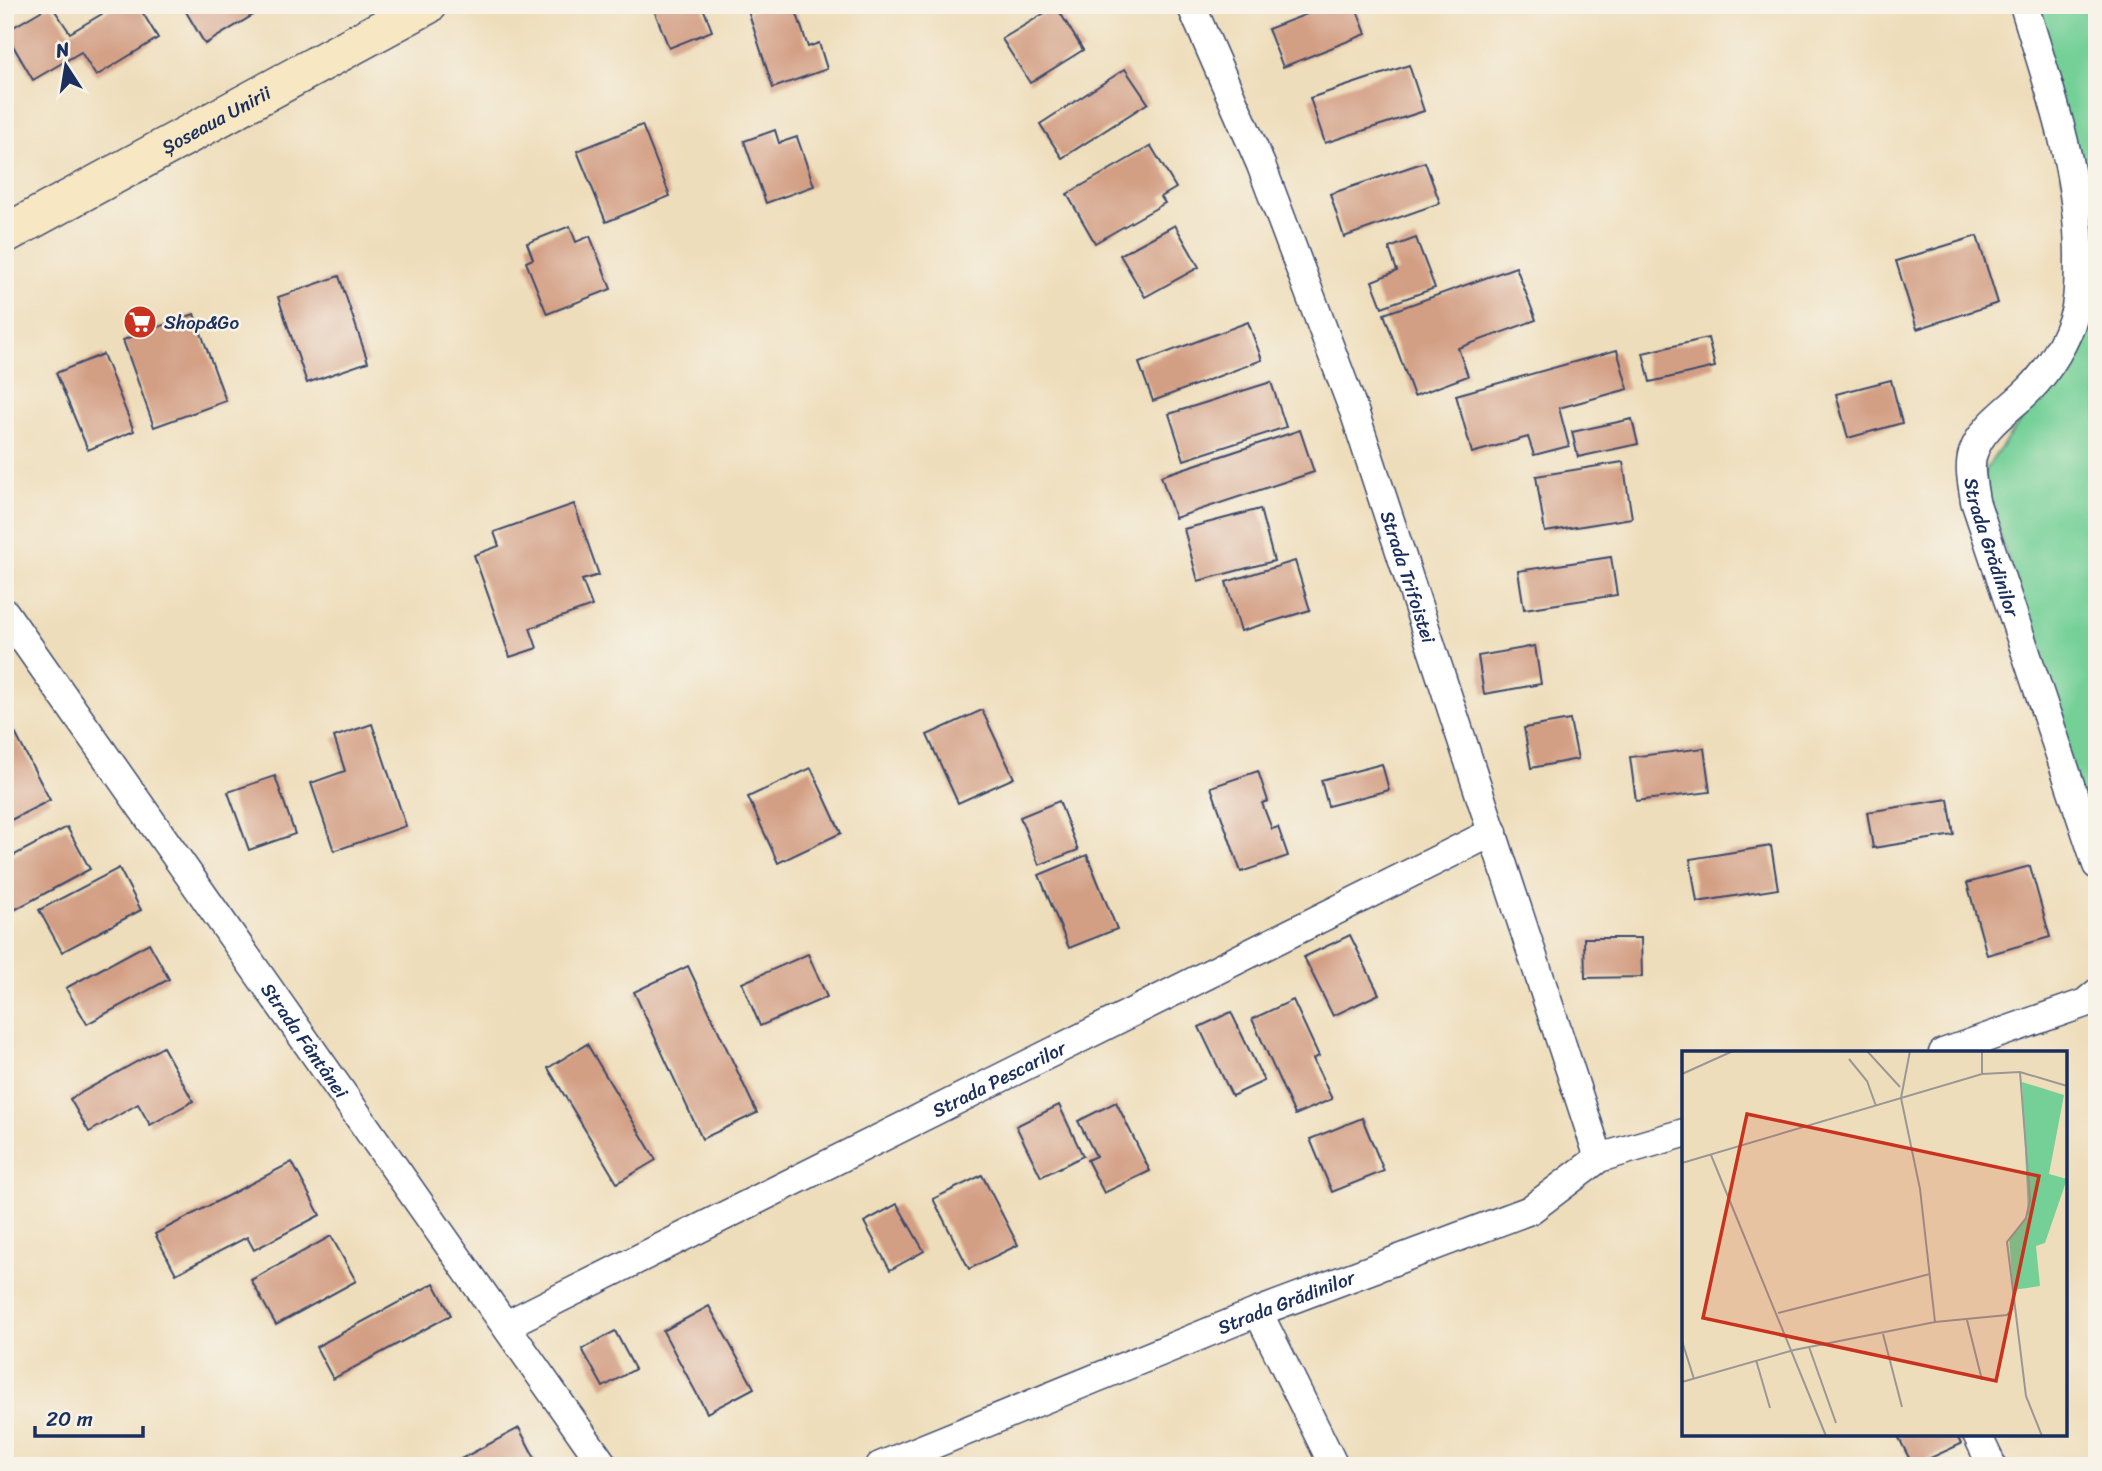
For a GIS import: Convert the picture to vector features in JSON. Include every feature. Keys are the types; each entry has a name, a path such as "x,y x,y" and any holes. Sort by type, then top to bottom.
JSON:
{"main road":[{"name":"Șoseaua Unirii","path":"5,234 427,5"}],"street":[{"name":"Strada Trifoistei","path":"1191,5 1261,164 1311,291 1355,414 1599,1158"},
{"name":"Strada Grădinilor","path":"2024,5 2073,177 2078,217 2079,268 2075,312 2057,353 2038,379 1989,427 1973,453 1971,471 1975,501 2097,866"},
{"name":"Strada Fântânei","path":"5,613 604,1466"},
{"name":"Strada Pescarilor","path":"506,1325 1493,832"},
{"path":"1949,1051 2076,1007 2097,993"},
{"name":"Strada Grădinilor","path":"880,1466 1258,1312 1530,1210 1599,1158 1682,1134"},
{"path":"1258,1312 1334,1466"},
{"path":"1978,1436 1992,1466"}],"green space":[{"path":"2029,5 2097,5 2097,817 2086,821 1982,474 2062,363 2086,299"}],"building":[{"path":"51,5 70,33 117,5 138,5 158,38 96,76 81,52 33,80 5,32"},
{"path":"182,5 248,5 253,15 205,44"},
{"path":"652,5 702,5 712,31 669,48"},
{"path":"756,5 794,5 808,47 819,43 827,69 773,88 748,11 757,9"},
{"path":"1330,5 1355,5 1366,34 1283,67 1268,29"},
{"path":"1056,6 1083,50 1030,83 1002,39"},
{"path":"1409,65 1424,111 1325,143 1310,98"},
{"path":"1125,69 1148,103 1062,158 1040,124"},
{"path":"642,125 670,196 606,222 577,151"},
{"path":"775,130 779,143 797,137 814,186 766,203 744,141"},
{"path":"1151,146 1176,188 1161,197 1165,203 1095,243 1067,194"},
{"path":"1425,162 1440,203 1344,237 1330,194"},
{"path":"1175,225 1199,267 1145,297 1120,255"},
{"path":"570,226 576,242 590,236 611,289 547,314 526,262 533,259 527,243"},
{"path":"1977,236 1998,303 1917,329 1896,261"},
{"path":"1416,238 1435,288 1382,307 1372,281 1397,271 1389,248"},
{"path":"1516,267 1536,320 1458,348 1468,376 1414,396 1384,314"},
{"path":"339,276 368,362 307,383 278,297"},
{"path":"194,314 226,401 154,427 123,340"},
{"path":"1248,322 1262,360 1153,401 1139,363"},
{"path":"1708,338 1715,367 1650,382 1643,353"},
{"path":"1617,350 1628,389 1559,408 1569,446 1534,455 1528,437 1472,453 1456,395"},
{"path":"103,354 134,431 88,450 56,373"},
{"path":"1891,380 1902,423 1848,438 1836,394"},
{"path":"1271,382 1286,427 1184,460 1169,414"},
{"path":"1632,419 1638,444 1578,457 1572,432"},
{"path":"1300,430 1314,472 1175,518 1161,476"},
{"path":"1623,462 1632,518 1545,532 1536,476"},
{"path":"574,504 599,575 582,580 592,606 530,628 537,648 510,657 474,555 499,546 494,532"},
{"path":"1260,509 1274,561 1198,581 1184,529"},
{"path":"1611,557 1617,595 1524,609 1518,571"},
{"path":"1295,561 1310,610 1241,631 1226,582"},
{"path":"1535,646 1541,684 1484,694 1478,656"},
{"path":"982,710 1014,778 958,803 927,735"},
{"path":"1570,720 1578,759 1531,768 1524,728"},
{"path":"372,724 406,826 334,851 311,783 345,771 334,737"},
{"path":"14,731 50,800 5,823 5,736"},
{"path":"1704,748 1710,792 1636,801 1630,757"},
{"path":"1382,764 1389,790 1328,806 1321,780"},
{"path":"811,768 841,833 778,863 748,797"},
{"path":"1258,771 1268,801 1262,803 1272,829 1278,827 1288,856 1241,872 1211,787"},
{"path":"275,776 295,834 249,850 228,792"},
{"path":"1948,799 1954,835 1873,848 1867,812"},
{"path":"1059,801 1078,850 1039,865 1020,817"},
{"path":"67,827 90,869 5,915 5,860"},
{"path":"1771,846 1778,889 1697,902 1690,859"},
{"path":"1087,855 1117,929 1069,948 1039,875"},
{"path":"2030,866 2050,937 1987,955 1967,883"},
{"path":"119,868 141,910 62,952 39,910"},
{"path":"1350,935 1379,994 1333,1016 1304,957"},
{"path":"1584,938 1641,938 1642,977 1585,978"},
{"path":"149,943 169,979 87,1024 66,988"},
{"path":"808,954 827,997 760,1026 742,983"},
{"path":"688,966 757,1113 702,1139 634,992"},
{"path":"1293,1000 1319,1056 1313,1059 1332,1099 1295,1115 1252,1019"},
{"path":"1231,1012 1264,1081 1232,1096 1199,1027"},
{"path":"587,1044 656,1160 617,1183 548,1068"},
{"path":"163,1047 193,1101 150,1125 138,1104 89,1132 70,1099"},
{"path":"1116,1102 1150,1171 1104,1193 1087,1160 1096,1156 1078,1121"},
{"path":"1059,1105 1083,1156 1041,1177 1016,1126"},
{"path":"1362,1118 1384,1171 1332,1192 1310,1139"},
{"path":"292,1162 320,1215 254,1250 247,1237 176,1274 155,1234"},
{"path":"982,1175 1018,1245 969,1269 933,1199"},
{"path":"897,1204 924,1251 890,1270 864,1222"},
{"path":"331,1236 356,1281 276,1325 251,1280"},
{"path":"434,1283 451,1315 333,1379 316,1347"},
{"path":"709,1306 754,1388 707,1413 663,1331"},
{"path":"615,1331 635,1369 603,1387 582,1349"},
{"path":"519,1428 539,1466 462,1466 459,1460"},
{"path":"1898,1436 1957,1436 1961,1444 1913,1466"}],"place":[{"name":"Shop&Go","path":"140,322"}]}
